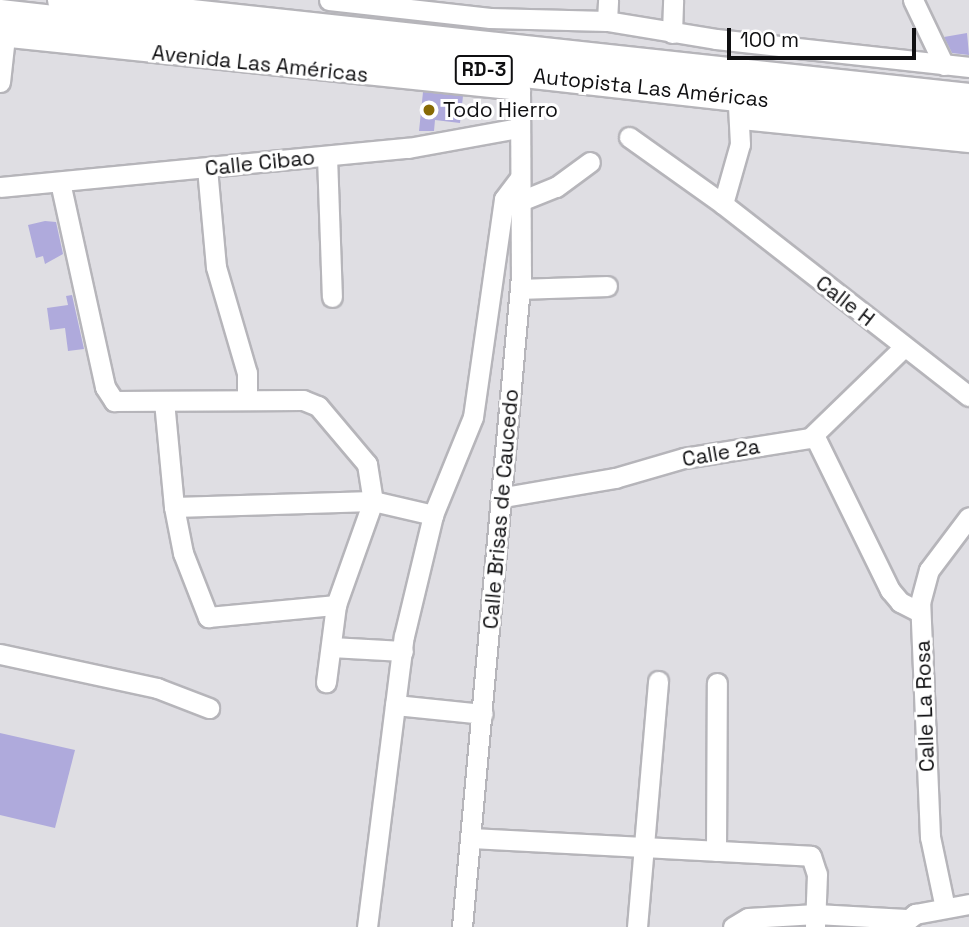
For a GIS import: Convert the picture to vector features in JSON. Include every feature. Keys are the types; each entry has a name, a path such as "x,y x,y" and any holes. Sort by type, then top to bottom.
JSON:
{"highway":[{"name":"Autopista Las Américas","path":"62,0 969,98"},
{"path":"167,0 306,26"},
{"name":"Autopista Las Américas","path":"2,29 654,89 739,108 969,123"},
{"path":"520,90 654,89"}],"street":[{"path":"329,0 491,9 607,21 672,33 969,67"},
{"path":"607,21 608,0"},
{"path":"672,33 673,0"},
{"path":"913,0 944,65"},
{"path":"0,82 2,29"},
{"name":"Avenida Las Américas","path":"2,29 520,90"},
{"name":"Calle Brisas de Caucedo","path":"462,927 504,497 520,289 523,200 518,128 520,90"},
{"path":"723,204 740,144 739,108 969,142"},
{"name":"Calle Cibao","path":"0,187 408,148 518,128"},
{"name":"Calle H","path":"629,137 723,204 969,397"},
{"path":"327,156 332,297"},
{"path":"523,200 556,187 590,162"},
{"path":"207,168 216,267 247,373 247,400"},
{"path":"367,927 402,651 433,515 473,417 504,200 520,178"},
{"path":"60,182 105,387 114,401 303,400 318,406 367,464 373,501 337,605 326,682"},
{"path":"520,289 607,286"},
{"path":"904,347 814,435 890,590 900,602 920,612"},
{"path":"164,401 174,506 183,553 208,617 337,605"},
{"name":"Calle 2a","path":"504,497 814,435"},
{"path":"174,506 373,501 433,515"},
{"name":"Calle La Rosa","path":"945,908 930,836 920,612 929,570 969,517"},
{"path":"331,647 402,651"},
{"path":"0,654 158,688 209,708"},
{"path":"637,927 658,681"},
{"path":"716,851 717,683"},
{"path":"395,705 483,714"},
{"path":"471,838 811,856 817,874 815,920"},
{"path":"733,927 748,918 903,923 945,908 969,904"}],"building":[{"path":"967,33 969,55 952,53 944,37"},
{"path":"423,92 463,96 460,123 435,120 434,131 419,131"},
{"path":"45,221 56,222 63,254 45,264 43,256 36,258 28,225"},
{"path":"72,295 84,349 68,351 65,328 50,330 47,308 68,305 66,296"},
{"path":"0,733 75,750 55,828 0,815"}],"place":[{"name":"Todo Hierro","path":"429,110"}]}
